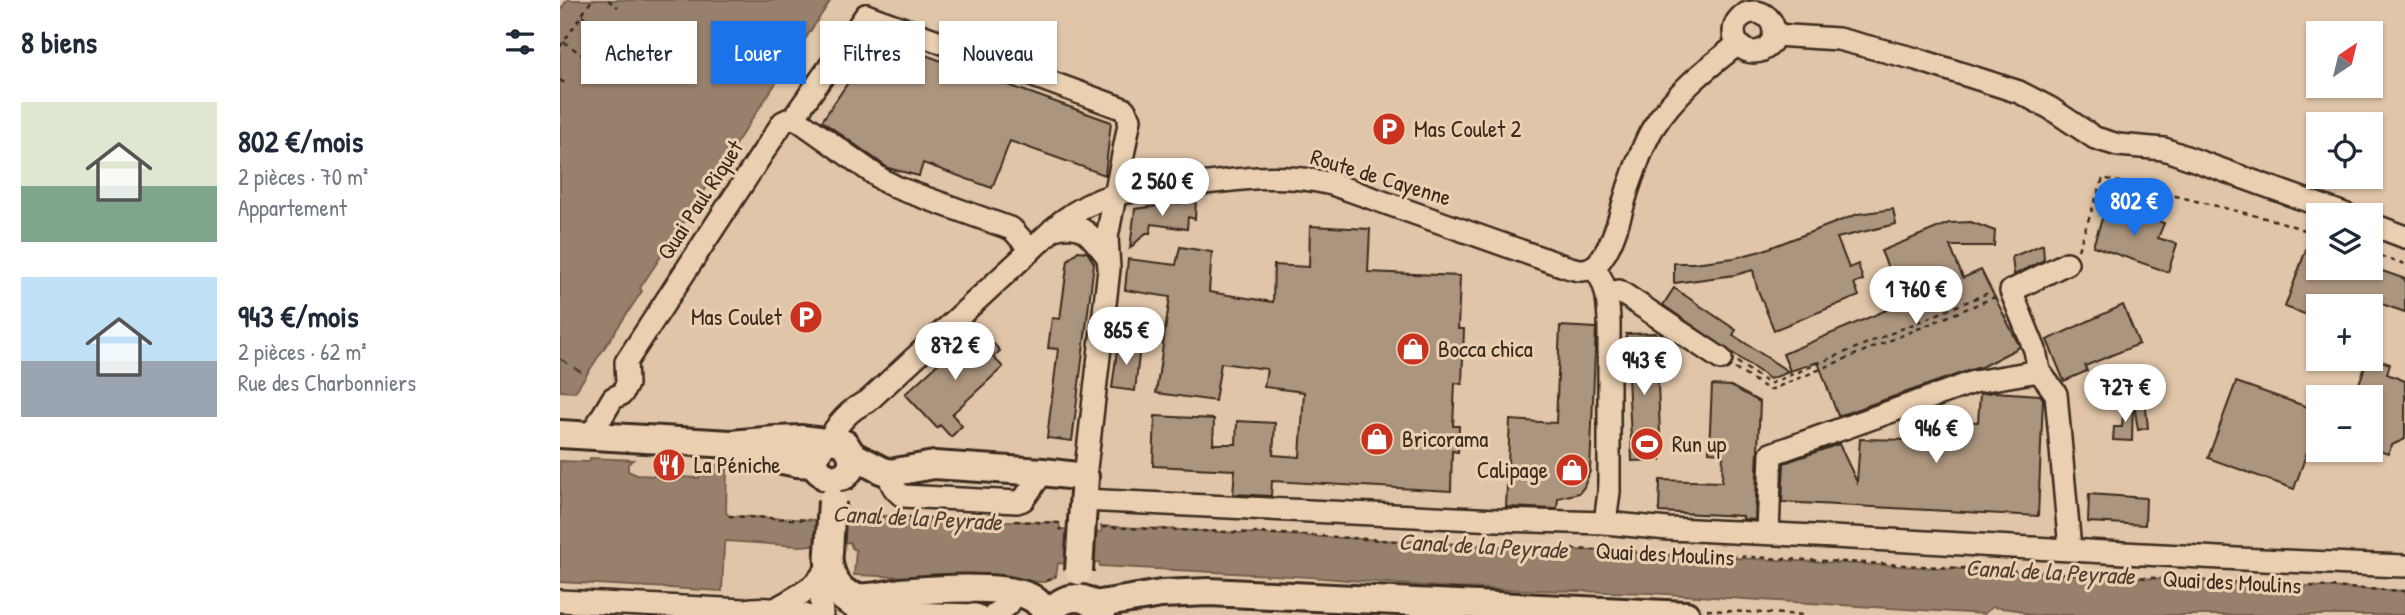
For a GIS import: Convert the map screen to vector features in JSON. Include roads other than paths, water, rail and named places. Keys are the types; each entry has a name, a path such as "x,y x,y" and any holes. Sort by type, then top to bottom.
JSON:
{"main road":[{"path":"560,433 731,444 802,439 833,475 825,568 854,596 866,597 927,589 1000,590 1030,597 1049,615 1058,603 1064,600 1091,606 1161,594 1209,592 1686,615"},
{"name":"Quai des Moulins","path":"833,475 881,470 890,473 934,465 1043,472 1084,512"},
{"path":"1084,512 1079,571 1091,606"},
{"path":"1140,615 1191,606 1411,615"}],"street":[{"path":"1752,6 1770,20 1773,35 1766,48 1758,51 1743,49 1734,37 1734,28 1737,21 1752,6"},
{"path":"863,7 1124,109 1130,118 1107,237 1109,269 1084,512"},
{"name":"Quai Paul Riquet","path":"591,436 612,398 622,394 627,384 626,362 783,122 794,117 863,7"},
{"path":"1773,35 1838,39 1916,59 2019,92 2050,108 2095,138 2118,145 2164,149 2314,203"},
{"path":"1605,523 1609,492 1609,320 1607,293 1602,277 1593,267 1602,257 1611,239 1631,181 1654,127 1673,101 1738,44"},
{"path":"794,117 884,181 1012,229 1031,250"},
{"name":"Route de Cayenne","path":"833,475 867,402 1053,229 1077,211 1115,194 1246,179 1287,176 1310,179 1332,184 1558,264 1581,271 1593,267"},
{"path":"1053,229 1073,225 1081,228 1107,256"},
{"path":"2383,229 2405,237"},
{"path":"2070,549 2056,394 2039,371 2035,350 2004,290 2073,257"},
{"path":"1607,293 1619,291 1727,360"},
{"path":"1768,533 1771,454 1974,382 2039,371"},
{"name":"Quai des Moulins","path":"1084,512 1605,523 1668,529 2405,566"},
{"path":"777,608 813,586 825,568"},
{"path":"825,568 842,602 853,612 976,615"},
{"path":"822,615 825,568"},
{"path":"994,615 1008,605 1016,593"},
{"path":"560,601 663,610 777,608 805,615"}],"water":[{"path":"567,0 831,0 806,38 806,21 711,21 711,84 775,84 640,288 642,291 575,392 560,391 560,11"},
{"name":"Canal de la Peyrade","path":"590,458 633,460 628,464 628,471 637,475 699,478 701,475 712,475 713,465 727,465 726,512 729,516 817,520 819,501 839,521 855,521 858,515 1059,523 1060,529 1102,532 1101,526 2405,591 2405,615 2028,615 2018,610 1992,607 1984,614 1650,593 1452,588 1310,577 1100,566 1099,562 1094,562 1093,567 1058,563 1056,576 1045,582 854,575 856,550 850,542 800,546 726,541 722,591 560,582 560,461 589,462"}],"place":[{"name":"Mas Coulet 2","path":"1389,129"},
{"name":"Mas Coulet","path":"806,317"},
{"name":"Bocca chica","path":"1413,349"},
{"name":"Bricorama","path":"1377,439"},
{"name":"Run up","path":"1647,444"},
{"name":"La Péniche","path":"669,465"},
{"name":"Calipage","path":"1572,470"}]}
